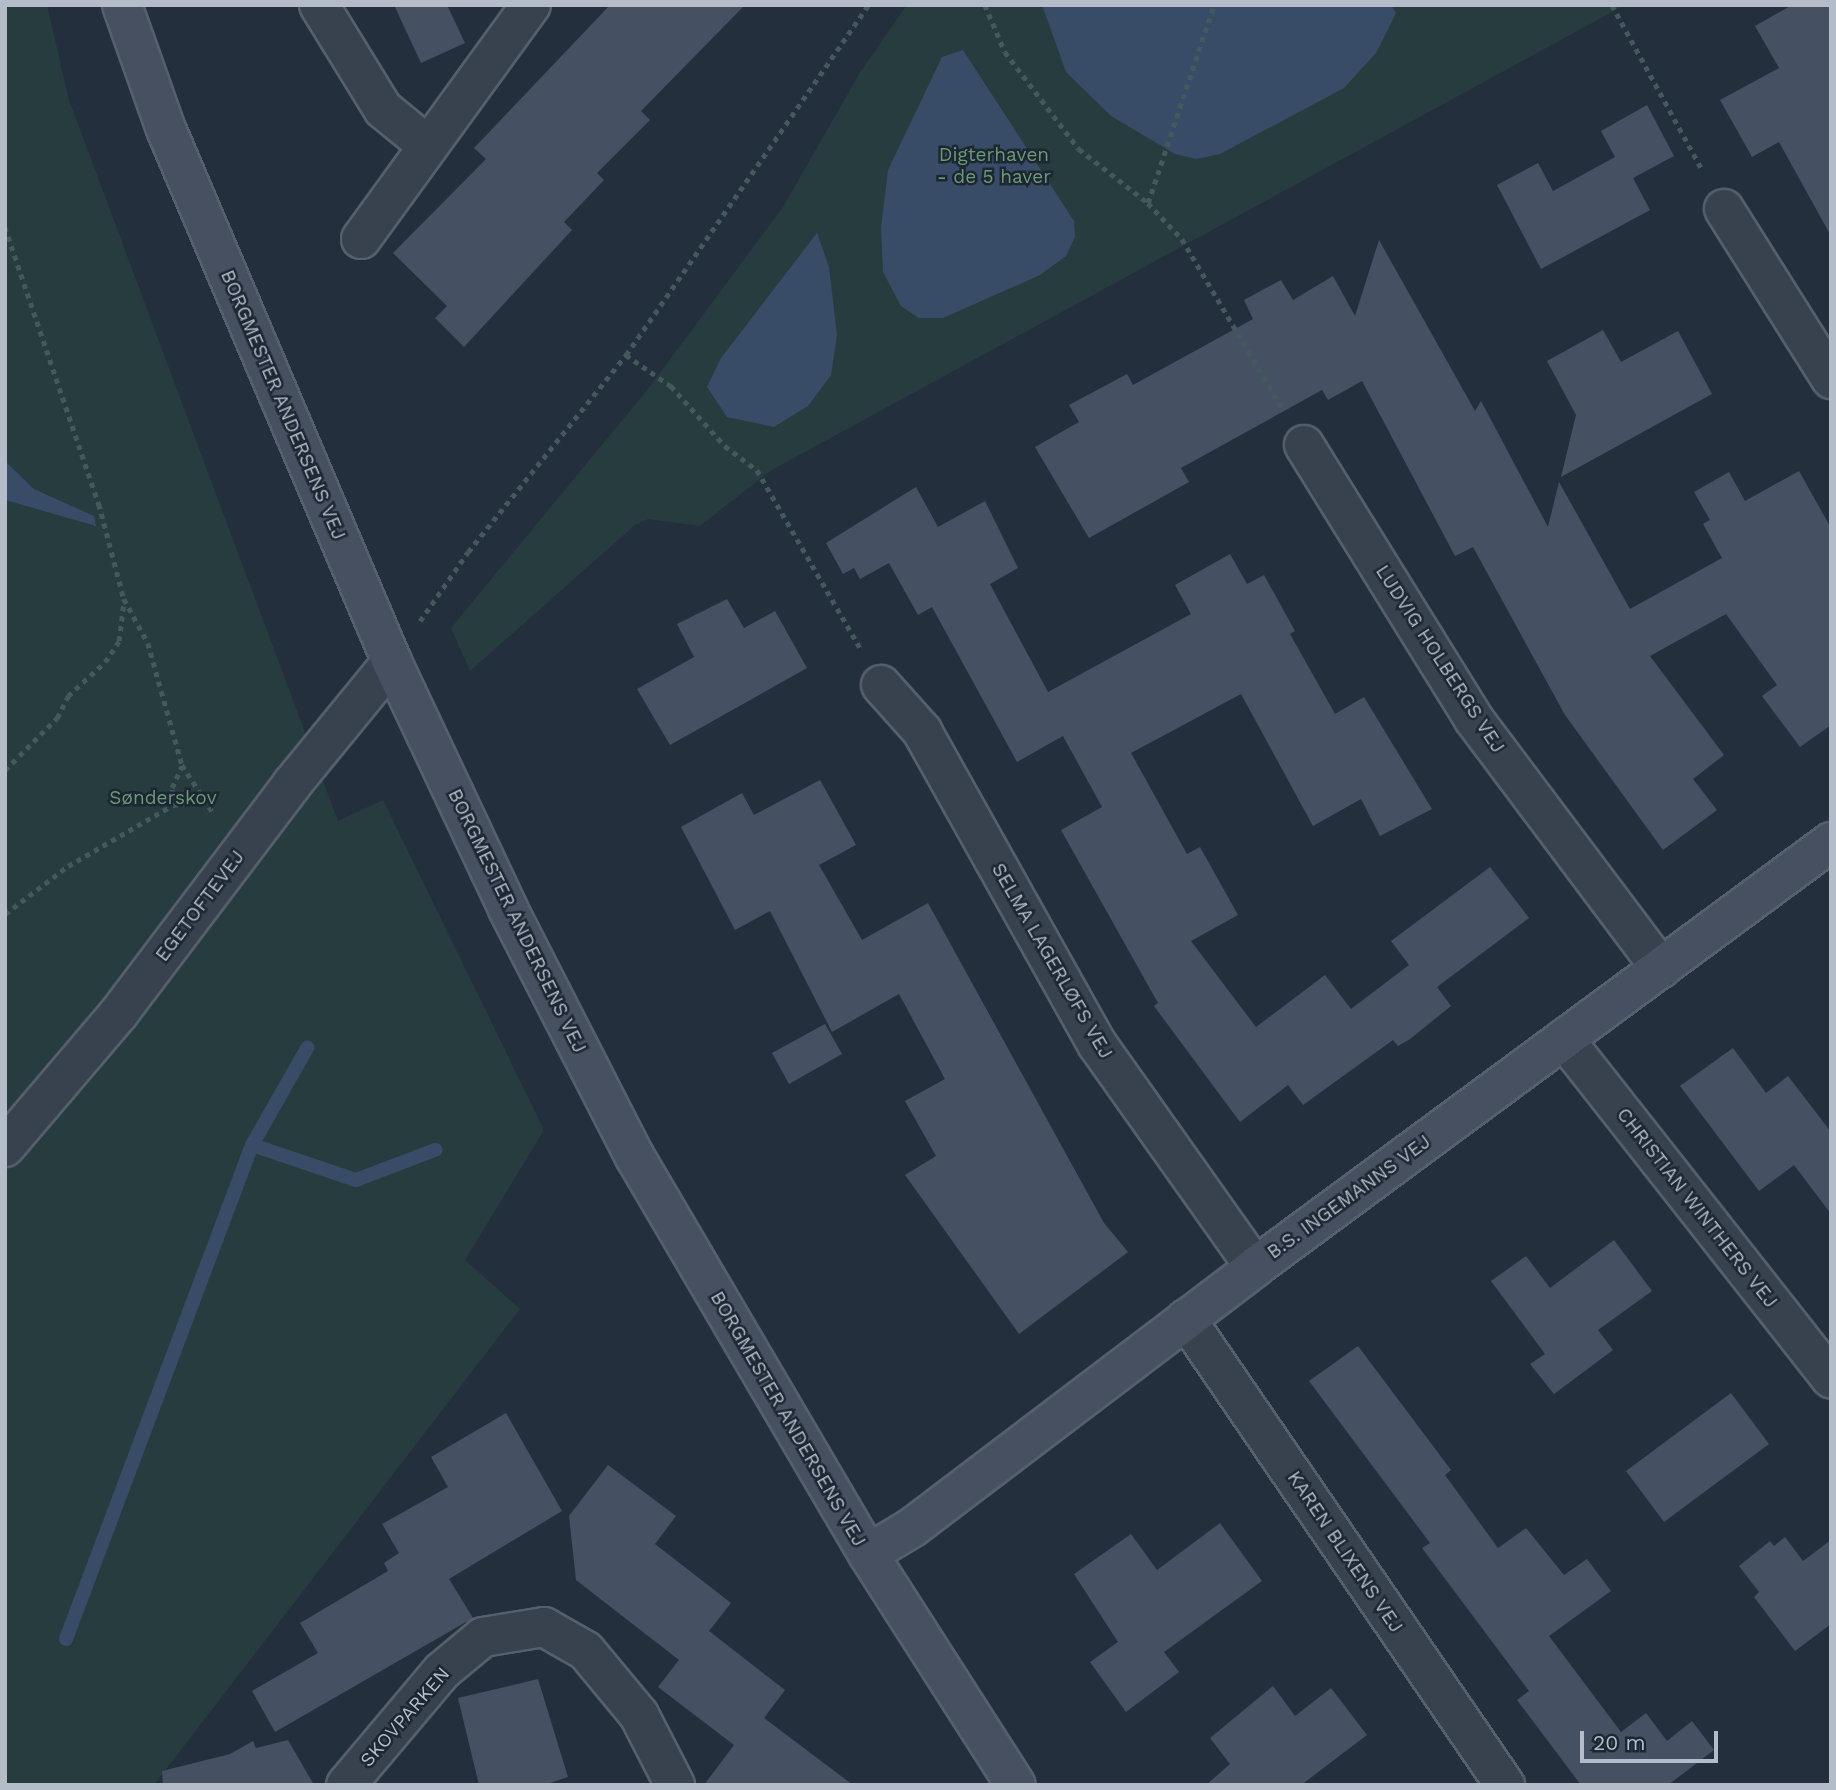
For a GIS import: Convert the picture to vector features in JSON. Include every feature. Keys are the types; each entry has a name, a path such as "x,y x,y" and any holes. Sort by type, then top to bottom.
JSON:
{"street":[{"name":"BORGMESTER ANDERSENS VEJ","path":"122,5 166,129 392,662 508,909 635,1157 868,1554 1016,1785"},
{"path":"318,5 383,109 428,146"},
{"path":"361,239 531,5"},
{"path":"1724,209 1831,379"},
{"name":"LUDVIG HOLBERGS VEJ","path":"1304,445 1473,718 1661,968"},
{"name":"EGETOFTEVEJ","path":"5,1147 119,1013 392,662"},
{"name":"SELMA LAGERLØFS VEJ","path":"881,685 922,731 1097,1044 1255,1266"},
{"name":"B.S. INGEMANNS VEJ","path":"868,1554 913,1527 1255,1266 1831,842"},
{"name":"CHRISTIAN WINTHERS VEJ","path":"1564,1039 1831,1378"},
{"name":"KAREN BLIXENS VEJ","path":"1186,1319 1505,1785"},
{"name":"SKOVPARKEN","path":"346,1785 442,1671 483,1637 544,1627 586,1651 639,1715 675,1785"}],"path":[{"path":"392,662 468,552 626,355 868,5"},
{"path":"985,5 1005,52 1079,149 1149,203 1182,239 1304,445"},
{"path":"1149,203 1158,161 1214,5"},
{"path":"1612,5 1724,209"},
{"path":"5,227 99,504 124,599 148,643 182,765 204,801 242,852"},
{"path":"626,355 671,386 725,446 757,470 881,685"},
{"path":"5,769 57,718 68,696 106,662 119,640 124,599"},
{"path":"173,805 172,788 182,765"},
{"path":"5,914 68,866 173,805 204,801"}],"green space":[{"name":"Sønderskov","path":"5,5 47,5 69,100 338,821 383,800 544,1130 465,1260 520,1309 154,1785 5,1785 5,500 96,525 94,516 34,489 5,461"},
{"name":"Digterhaven - de 5 haver","path":"907,5 1625,5 770,471 700,526 648,519 635,525 470,671 451,628 648,389 783,207 861,71"}],"water":[{"path":"1042,5 1391,5 1396,13 1376,53 1344,88 1220,154 1196,159 1175,154 1111,116 1066,72"},
{"path":"963,50 1074,221 1075,237 1066,256 1040,275 943,318 919,318 901,306 883,272 881,227 888,170 942,57"},
{"path":"817,233 829,267 837,335 831,375 808,406 774,427 727,417 707,387 721,358"},
{"path":"5,461 34,489 94,516 96,526 5,500"}],"building":[{"path":"394,5 447,5 465,43 421,63"},
{"path":"610,5 745,5 641,111 650,120 597,173 604,180 564,222 572,230 464,347 435,318 447,306 393,253 486,159 474,148"},
{"path":"1792,5 1831,5 1831,236 1779,142 1752,157 1720,100 1779,68 1755,26"},
{"path":"1647,105 1674,156 1633,178 1650,210 1541,269 1497,185 1538,163 1553,191 1615,157 1601,131"},
{"path":"1379,240 1475,411 1481,401 1548,527 1559,482 1630,609 1722,558 1703,524 1710,520 1694,492 1729,472 1745,501 1799,471 1831,528 1831,725 1800,747 1762,696 1777,685 1726,614 1650,656 1724,755 1693,779 1717,810 1663,850 1565,715 1473,547 1455,556 1362,381 1328,400 1322,390 1181,468 1189,482 1089,538 1035,447 1079,422 1069,405 1127,374 1133,385 1253,319 1244,300 1281,280 1293,300 1333,276 1355,316"},
{"path":"1603,330 1621,362 1678,331 1712,394 1561,477 1576,415 1547,361"},
{"path":"916,487 938,527 985,501 1018,568 990,584 1048,692 1191,614 1175,585 1230,554 1247,584 1264,575 1295,631 1290,634 1335,714 1364,697 1432,809 1380,836 1361,799 1313,826 1241,694 1131,753 1187,854 1200,847 1238,915 1191,941 1256,1027 1325,975 1351,1009 1409,965 1391,941 1490,867 1529,918 1437,987 1451,1006 1410,1039 1398,1046 1393,1040 1303,1105 1288,1085 1240,1122 1154,1006 1158,1003 1061,830 1102,807 1063,736 1017,762 932,607 918,615 889,563 860,579 854,568 843,574 826,543"},
{"path":"727,599 744,628 775,611 807,668 670,745 637,689 694,657 677,624"},
{"path":"820,780 856,845 819,865 862,940 928,903 1104,1223 1128,1252 1019,1334 905,1175 936,1156 905,1101 945,1079 899,994 832,1032 770,911 735,930 681,827 742,793 754,815"},
{"path":"825,1024 842,1054 789,1084 772,1053"},
{"path":"1733,1048 1766,1093 1788,1076 1831,1132 1831,1214 1794,1165 1759,1191 1680,1086"},
{"path":"1614,1240 1652,1291 1598,1330 1613,1350 1554,1394 1530,1364 1545,1354 1491,1281 1526,1256 1550,1288"},
{"path":"1358,1346 1451,1470 1445,1475 1498,1548 1526,1528 1564,1575 1587,1559 1611,1591 1549,1636 1621,1732 1646,1713 1667,1741 1692,1721 1714,1750 1668,1785 1581,1785 1517,1700 1529,1691 1422,1548 1430,1543 1309,1381"},
{"path":"1731,1393 1769,1444 1664,1522 1626,1471"},
{"path":"506,1413 562,1511 449,1579 473,1618 275,1732 252,1691 318,1653 300,1623 388,1571 384,1563 399,1553 382,1524 448,1487 431,1457"},
{"path":"608,1465 676,1516 655,1544 731,1603 709,1631 785,1690 764,1718 853,1785 704,1785 734,1745 658,1687 679,1660 576,1580 569,1516"},
{"path":"1220,1523 1262,1581 1164,1652 1179,1672 1126,1712 1090,1662 1118,1642 1074,1574 1131,1534 1157,1570"},
{"path":"1785,1537 1803,1561 1831,1540 1831,1624 1795,1651 1754,1597 1759,1592 1739,1566 1770,1541 1774,1546"},
{"path":"538,1679 568,1777 544,1785 479,1785 458,1698"},
{"path":"1273,1686 1295,1716 1331,1688 1367,1735 1301,1785 1206,1785 1230,1764 1210,1738"},
{"path":"288,1740 314,1785 163,1785 162,1771 230,1754 253,1741 256,1748"}],"waterway":[{"path":"66,1639 252,1145 307,1048"},
{"path":"252,1145 356,1180 435,1150"}]}
